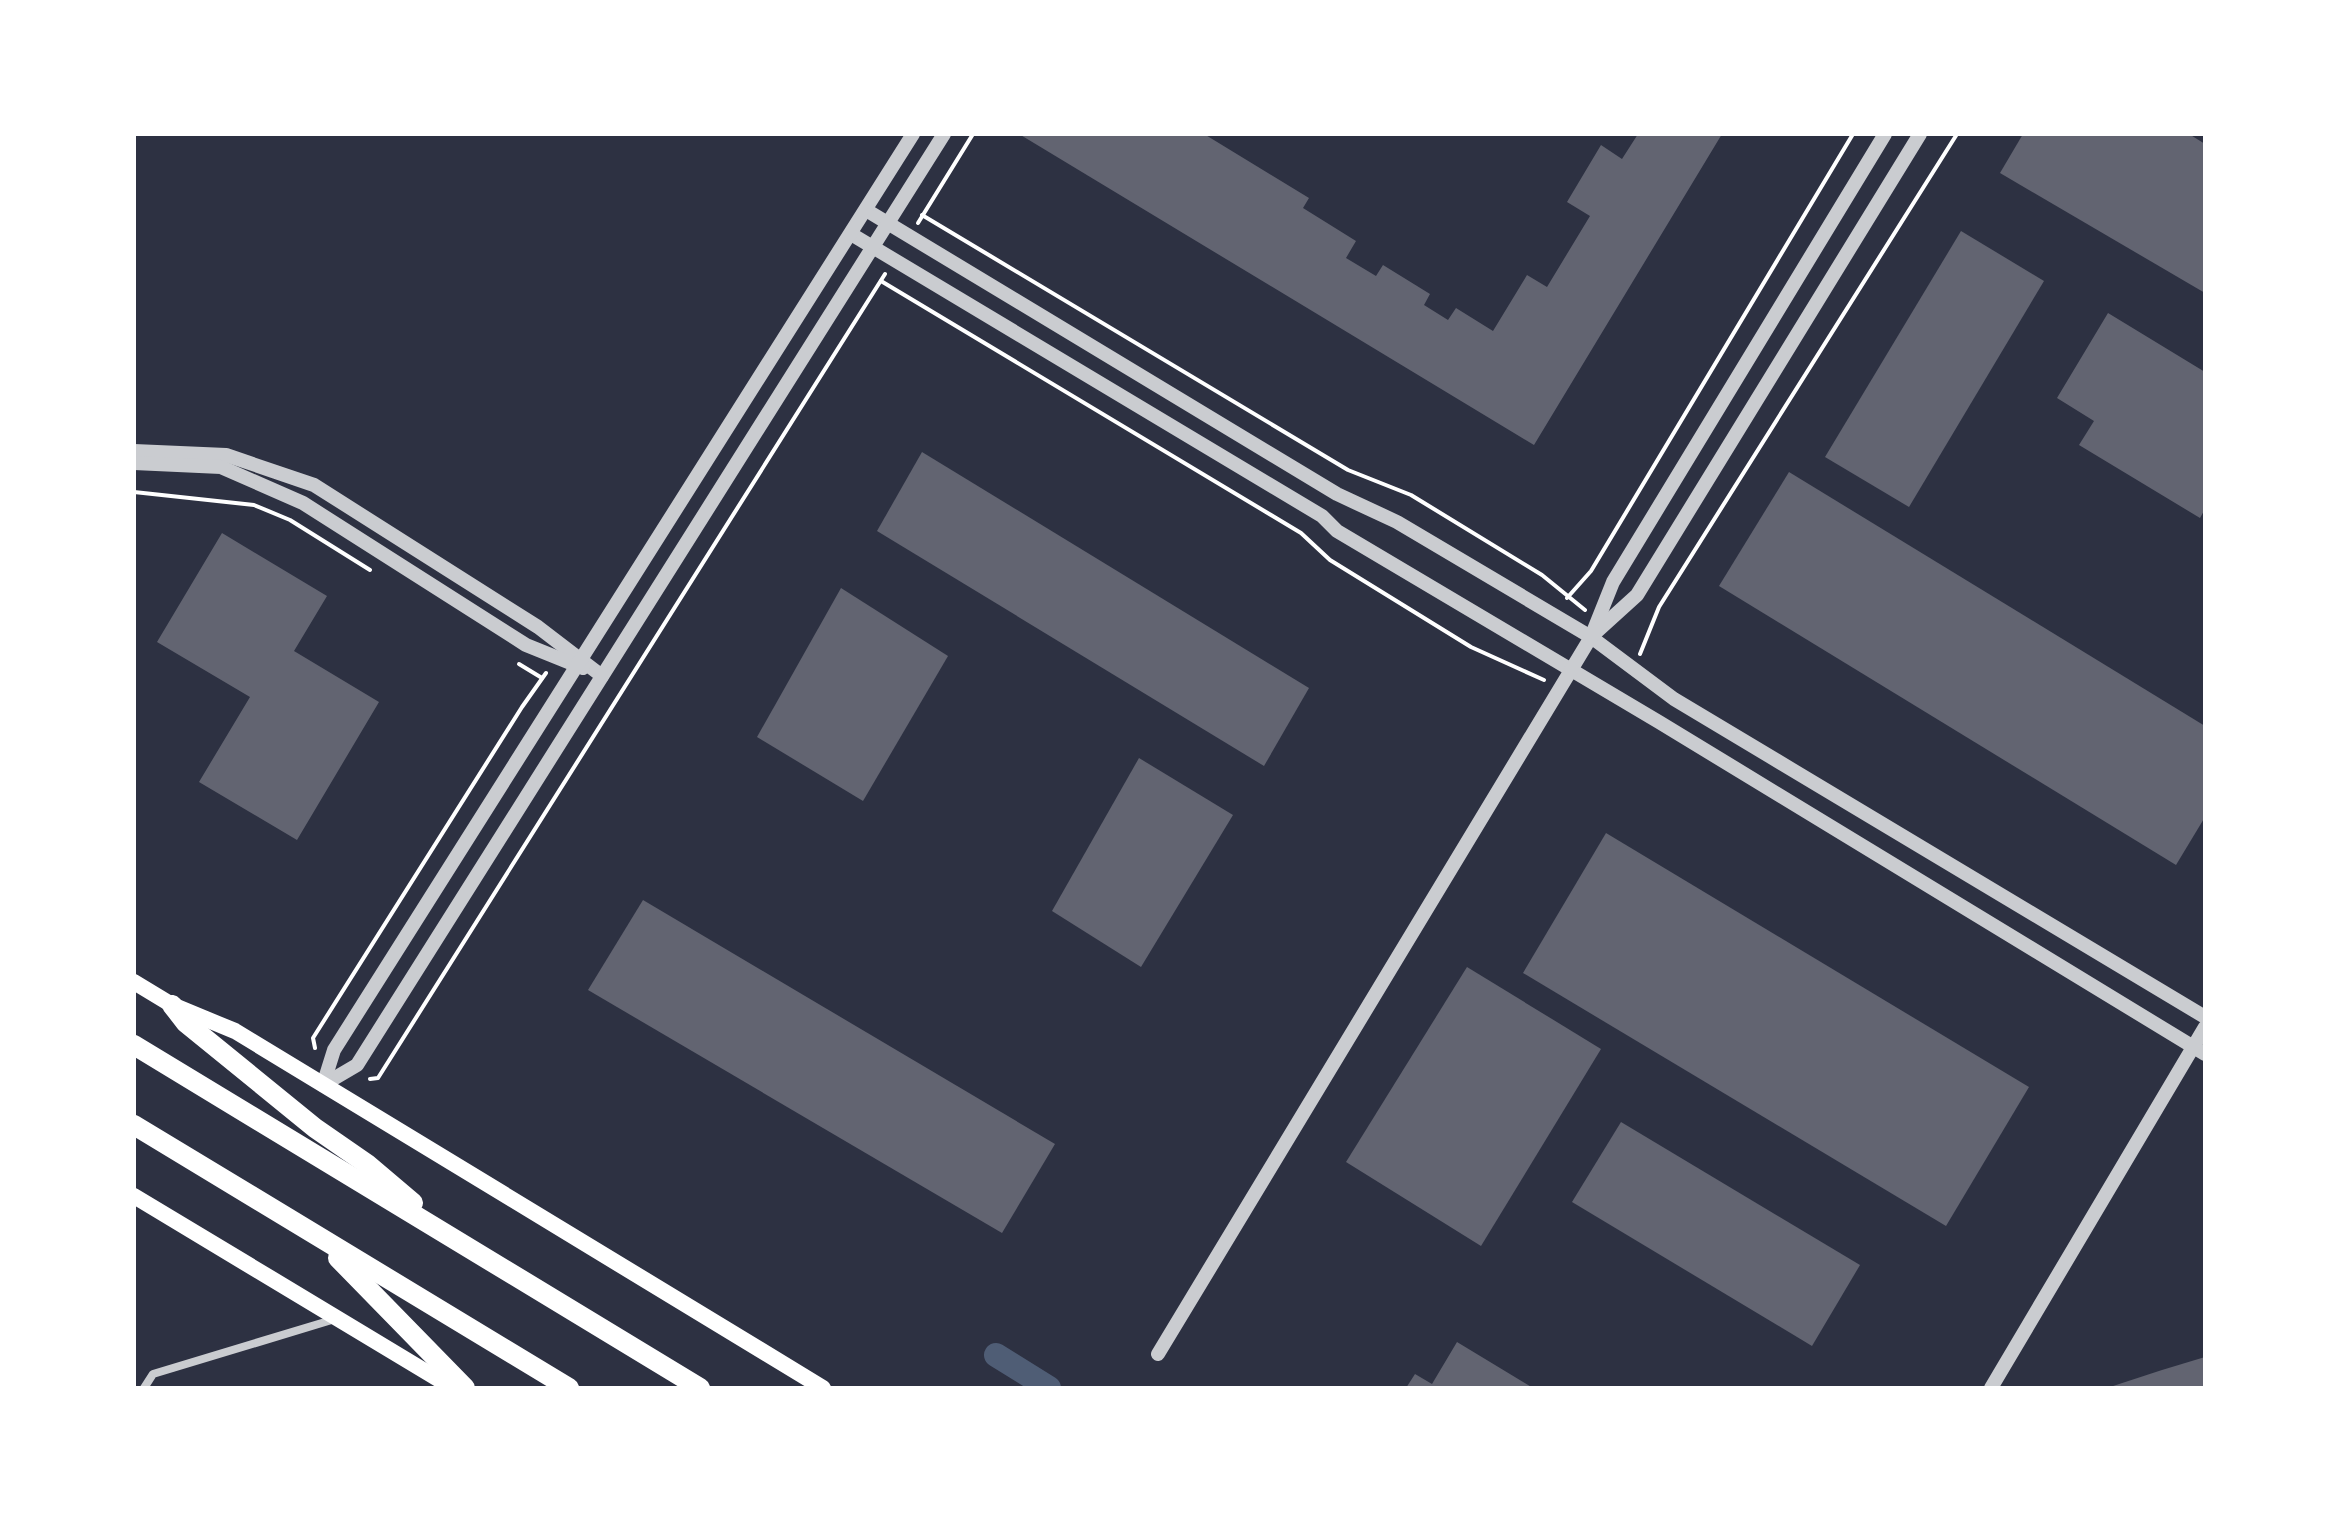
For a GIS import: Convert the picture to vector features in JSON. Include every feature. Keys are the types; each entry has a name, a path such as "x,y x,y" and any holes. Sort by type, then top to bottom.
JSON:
{"highway":[{"path":"172,1005 186,1023 315,1128 367,1164 458,1241"},
{"path":"134,1045 700,1388"},
{"path":"134,1125 569,1388"},
{"path":"319,1238 465,1388"}],"main road":[{"path":"134,982 172,1005 235,1031 823,1388"},
{"path":"134,1196 453,1388"}],"street":[{"path":"323,1085 334,1050 913,134"},
{"path":"323,1085 357,1065 944,134"},
{"path":"1158,1354 1591,637 1613,582 1885,134"},
{"path":"1591,637 1637,595 1920,134"},
{"path":"866,210 1337,494 1397,522 1591,637 1674,699 2205,1017"},
{"path":"851,234 1309,508 1337,531 2199,1050"},
{"path":"134,451 226,455 314,485 538,627 578,662 602,676"},
{"path":"134,463 221,467 303,503 526,645 578,662"},
{"path":"1991,1388 2199,1050 2205,1027"},
{"path":"144,1388 153,1374 337,1318"}],"path":[{"path":"909,236 973,134"},
{"path":"922,215 1348,470 1411,495 1542,575 1568,597 1591,571 1853,134"},
{"path":"1634,669 1659,607 1957,134"},
{"path":"364,1080 378,1078 894,260"},
{"path":"881,281 1301,533 1330,560 1471,647 1560,688"},
{"path":"134,492 254,505 290,520 370,570"},
{"path":"516,661 543,679"}],"building":[{"path":"1019,134 1204,134 1309,198 1303,208 1356,241 1346,258 1376,276 1383,265 1430,294 1424,305 1448,320 1456,308 1493,331 1527,275 1547,287 1590,216 1567,202 1601,145 1622,159 1638,134 1722,134 1534,445"},
{"path":"2023,134 2189,134 2205,144 2205,293 2000,173"},
{"path":"1961,231 2044,281 1909,507 1825,457"},
{"path":"2108,313 2205,372 2205,509 2200,518 2079,445 2094,421 2057,398"},
{"path":"922,452 1309,688 1264,766 877,531"},
{"path":"1789,472 2205,726 2205,817 2176,865 1719,586"},
{"path":"222,533 327,596 294,651 379,702 297,840 199,782 250,697 157,642"},
{"path":"841,588 948,656 863,801 757,737"},
{"path":"1139,758 1233,815 1141,967 1052,911"},
{"path":"1606,833 2029,1087 1946,1226 1523,973"},
{"path":"643,900 1055,1144 1002,1233 588,990"},
{"path":"1467,967 1601,1049 1481,1246 1346,1162"},
{"path":"1621,1122 1860,1265 1812,1346 1572,1202"},
{"path":"1457,1342 1533,1388 1406,1388 1415,1374 1432,1384"},
{"path":"2205,1357 2205,1388 2107,1388 2162,1370"}],"waterway":[{"path":"996,1355 1049,1388"}]}
